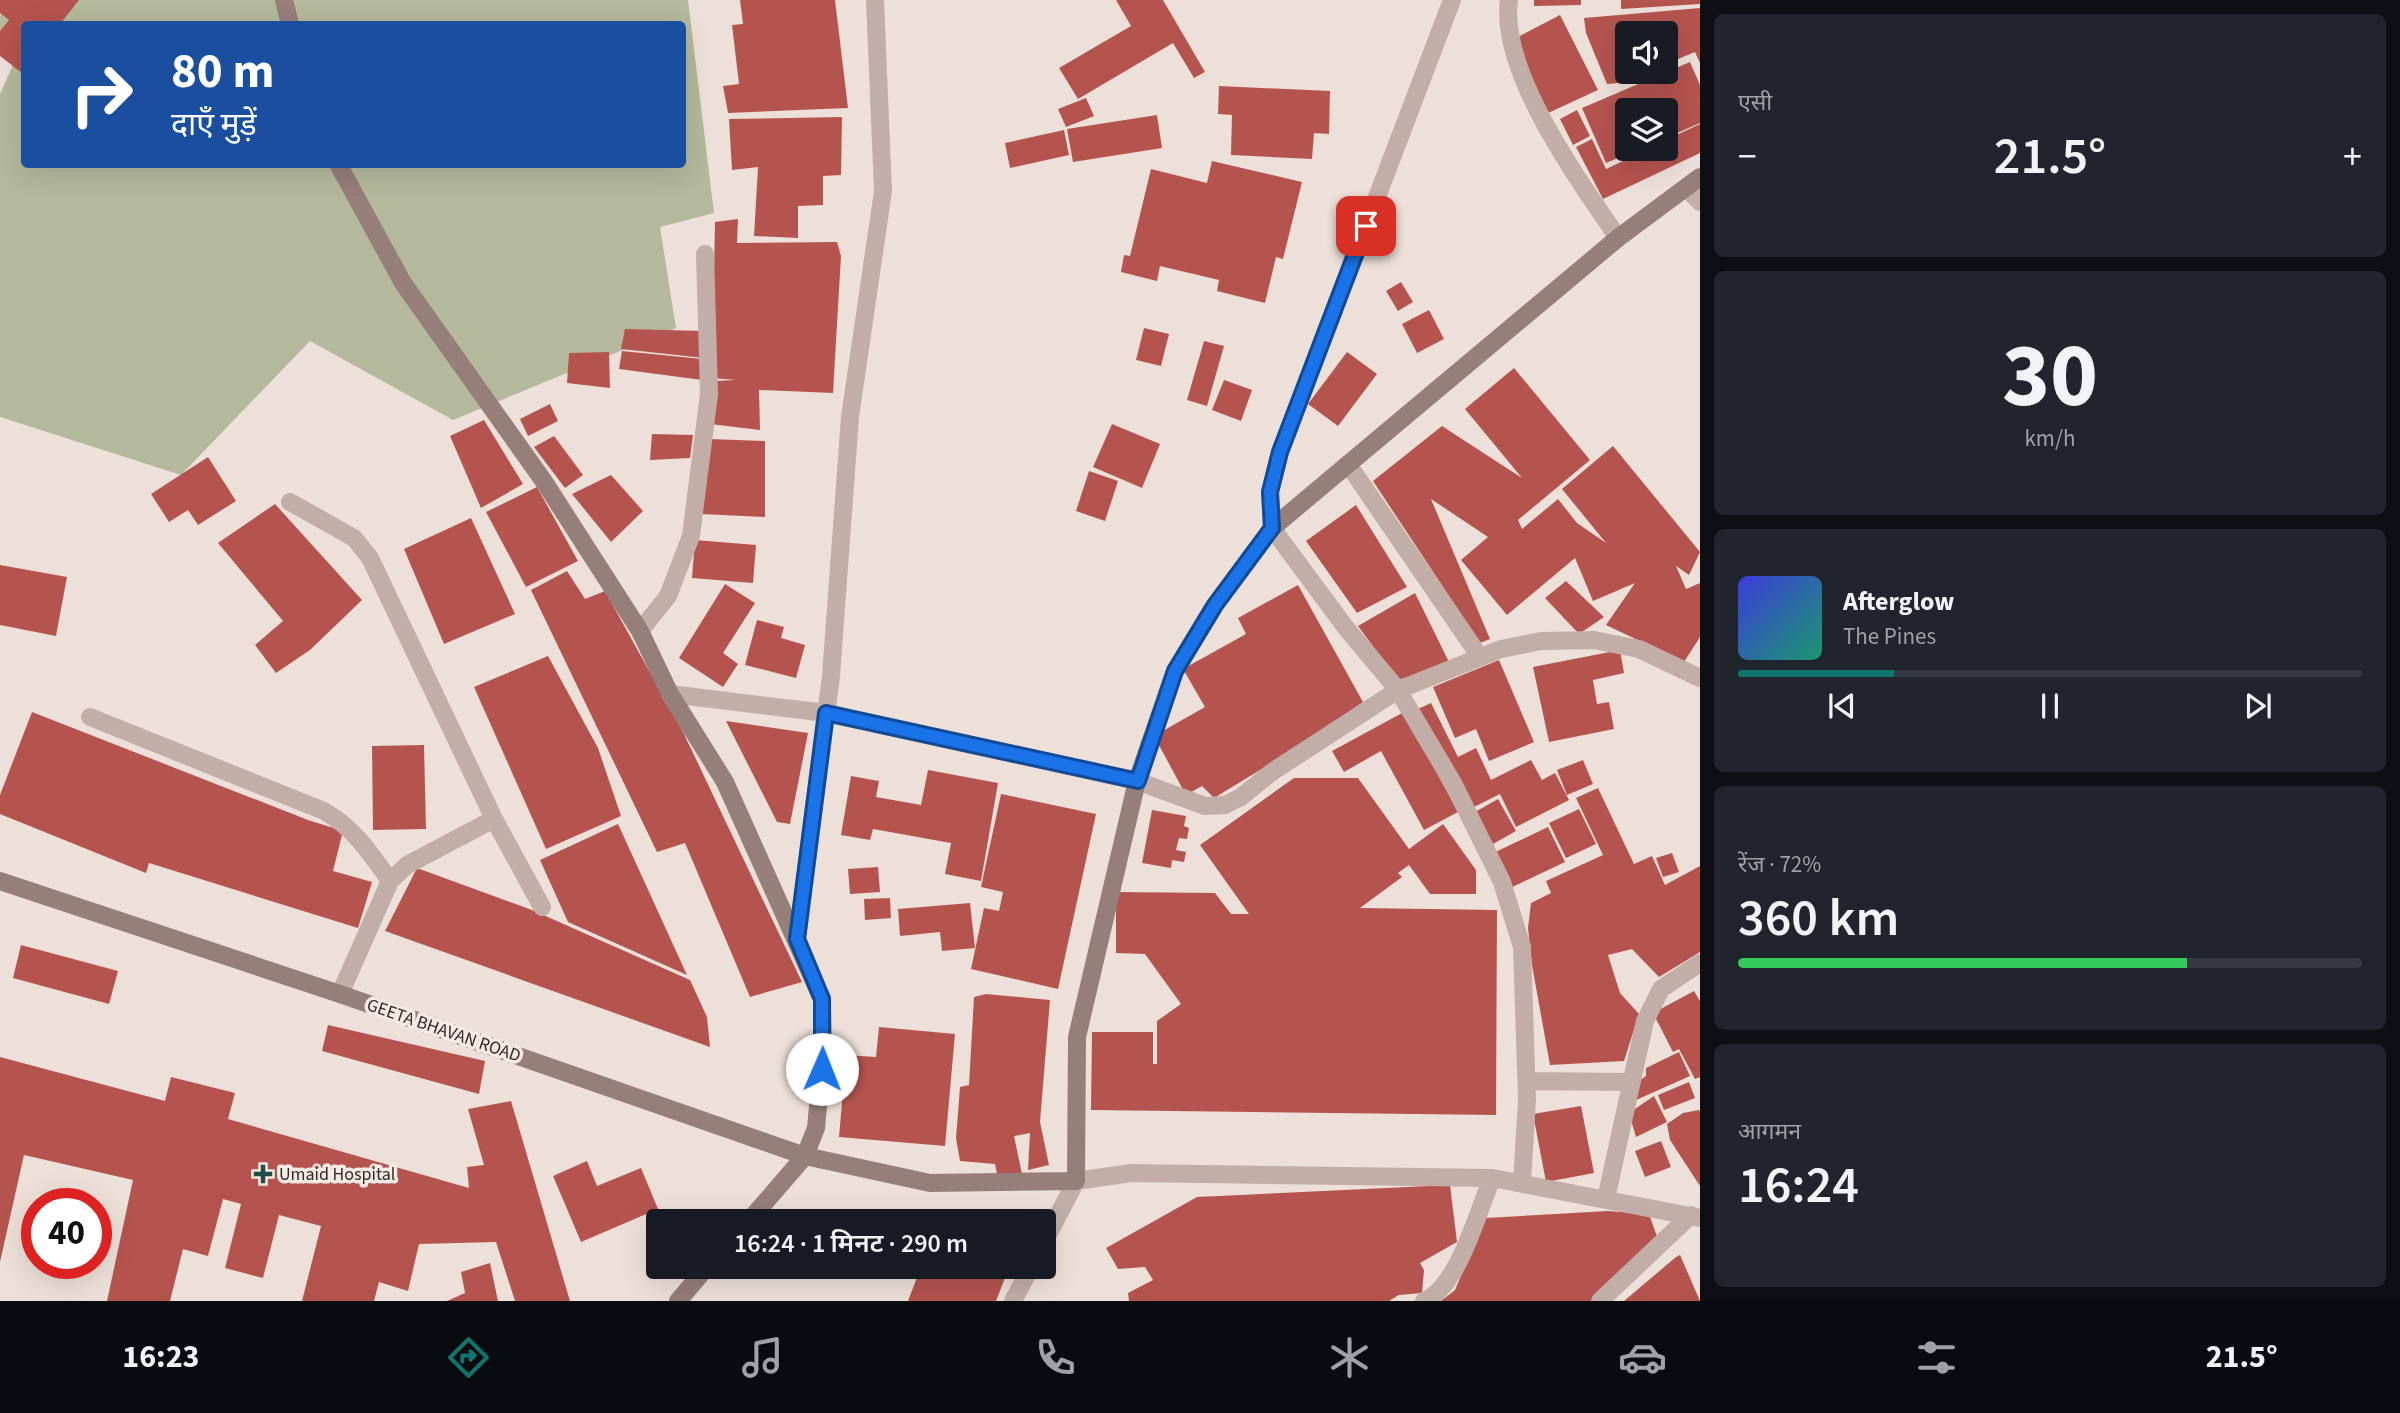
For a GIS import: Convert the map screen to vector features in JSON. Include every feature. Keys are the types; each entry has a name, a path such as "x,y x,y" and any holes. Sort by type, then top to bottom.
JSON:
{"main road":[{"path":"284,0 289,21"},
{"path":"340,168 403,283 545,483 640,631 670,694 725,782 822,999 821,1086 816,1128 805,1156 759,1209"},
{"path":"1076,1181 1077,1037 1138,781 1175,671 1215,605 1272,528 1618,238 1693,183"},
{"name":"GEETA BHAVAN ROAD","path":"0,881 26,887 340,993 805,1156 930,1184 1076,1181"},
{"path":"678,1301 697,1279"}],"street":[{"path":"797,939 826,713 850,417 883,191 875,0"},
{"path":"1452,0 1280,452 1270,492 1272,528 1346,628 1398,690 1453,783 1502,883 1522,947 1527,1081 1521,1182"},
{"path":"1509,0 1516,58 1555,143 1618,238"},
{"path":"1693,183 1700,202"},
{"path":"640,631 668,596 691,536 709,394 705,254"},
{"path":"1348,464 1480,657"},
{"path":"290,502 354,538 370,558 494,819 542,907"},
{"path":"670,694 826,713 1138,781 1206,806 1225,805 1398,690 1501,649 1541,641 1594,640 1639,649 1700,678"},
{"path":"90,717 324,811 342,821 359,839 390,881"},
{"path":"340,993 390,881 407,865 494,819"},
{"path":"0,871 26,887"},
{"path":"1606,1199 1653,1003 1668,983 1700,963"},
{"path":"1527,1081 1632,1082"},
{"path":"1056,1219 1076,1181 1131,1173 1492,1178 1695,1217"},
{"path":"1424,1301 1440,1291 1451,1276 1492,1178"},
{"path":"1600,1301 1695,1217"},
{"path":"1013,1301 1025,1279"}],"green space":[{"path":"9,0 688,0 714,213 660,227 676,328 453,420 310,341 181,475 0,417 0,94 17,56 0,40 0,16"}],"building":[{"path":"0,0 79,0 62,21 21,21 21,72 0,56 0,31 9,20 0,13"},
{"path":"740,0 835,0 848,108 728,113 723,86 739,84 732,25 743,24"},
{"path":"1116,0 1163,0 1205,72 1194,78 1173,43 1078,99 1059,68 1131,26"},
{"path":"1534,0 1581,0 1581,5 1534,6"},
{"path":"1621,0 1700,0 1700,4 1621,9"},
{"path":"1700,8 1700,63 1695,52 1678,59 1678,21 1615,21 1615,83 1607,84 1586,33 1584,18"},
{"path":"1560,15 1598,90 1546,114 1514,39"},
{"path":"1690,62 1700,85 1700,123 1678,133 1678,98 1615,98 1615,159 1606,163 1582,108 1638,84 1678,84 1678,67"},
{"path":"1219,86 1330,91 1329,134 1314,133 1312,159 1231,155 1232,115 1218,114"},
{"path":"1086,98 1094,116 1066,127 1058,109"},
{"path":"1577,110 1590,136 1573,145 1560,119"},
{"path":"1157,115 1162,148 1073,162 1067,129"},
{"path":"842,117 841,175 823,176 823,205 798,206 798,238 754,236 758,167 732,170 729,119"},
{"path":"1700,124 1700,153 1603,199 1576,147 1592,139 1606,169 1623,161 1678,161 1678,134"},
{"path":"1064,130 1069,155 1010,168 1005,143"},
{"path":"1212,161 1302,182 1283,259 1276,257 1265,303 1217,291 1219,280 1160,266 1157,281 1121,272 1124,255 1130,256 1151,169 1207,183"},
{"path":"738,219 737,243 837,242 841,256 833,393 759,390 760,430 710,424 714,381 736,380 712,378 715,222"},
{"path":"1401,282 1413,302 1398,311 1386,291"},
{"path":"1429,310 1444,339 1417,353 1402,324"},
{"path":"1144,328 1169,334 1161,366 1136,360"},
{"path":"625,329 703,331 704,358 621,349"},
{"path":"1204,341 1224,346 1207,406 1187,400"},
{"path":"622,351 702,359 702,380 619,369"},
{"path":"609,352 610,388 567,383 569,353"},
{"path":"1347,352 1377,374 1338,426 1308,404"},
{"path":"1514,368 1590,460 1518,520 1522,529 1558,499 1577,523 1606,543 1562,489 1613,446 1700,552 1689,575 1676,566 1686,589 1700,583 1700,637 1684,662 1606,625 1635,583 1593,601 1575,558 1507,615 1461,560 1488,537 1431,499 1490,639 1480,643 1373,481 1442,426 1522,478 1465,409"},
{"path":"1224,380 1252,390 1241,421 1212,410"},
{"path":"550,404 558,421 528,436 520,419"},
{"path":"484,420 523,484 481,508 450,436"},
{"path":"1112,424 1160,444 1142,488 1093,467"},
{"path":"652,434 693,435 690,458 650,460"},
{"path":"554,436 583,475 565,488 534,447"},
{"path":"709,439 765,441 765,517 701,514"},
{"path":"208,457 236,501 198,525 188,510 169,522 151,494"},
{"path":"1089,471 1118,481 1105,521 1076,511"},
{"path":"611,475 643,511 611,542 572,494"},
{"path":"537,487 578,561 526,587 486,512"},
{"path":"275,504 362,600 310,650 276,673 255,645 283,621 218,543"},
{"path":"1356,505 1407,587 1357,613 1306,541"},
{"path":"471,518 515,614 444,644 404,549"},
{"path":"695,540 756,545 753,583 692,578"},
{"path":"0,565 67,577 56,636 0,625"},
{"path":"567,571 585,599 605,591 684,734 802,982 750,997 685,843 657,852 531,590"},
{"path":"1566,581 1604,617 1579,634 1545,598"},
{"path":"725,584 755,603 723,653 738,664 723,687 679,658"},
{"path":"1298,585 1363,702 1316,736 1214,798 1202,786 1186,795 1154,736 1205,707 1183,669 1246,634 1238,618"},
{"path":"1415,593 1450,664 1398,680 1358,626"},
{"path":"757,620 784,627 781,638 805,645 796,678 745,665"},
{"path":"1620,650 1624,673 1593,680 1597,704 1609,702 1614,729 1549,742 1533,667"},
{"path":"548,656 598,748 621,816 546,849 474,687"},
{"path":"1499,660 1534,742 1489,761 1476,729 1455,738 1433,687"},
{"path":"1431,703 1458,757 1476,748 1491,780 1531,760 1542,780 1555,773 1569,800 1516,827 1500,794 1472,808 1416,710"},
{"path":"32,712 308,820 343,831 333,871 372,882 358,928 149,863 146,873 0,814 0,795"},
{"path":"1404,712 1458,812 1424,830 1381,751 1344,772 1332,751"},
{"path":"726,721 808,733 790,824 777,822"},
{"path":"424,745 426,829 373,830 372,746"},
{"path":"1583,760 1593,784 1567,795 1557,770"},
{"path":"928,770 998,783 981,881 945,874 951,843 873,829 870,840 841,835 851,776 879,781 876,797 921,805"},
{"path":"1294,778 1358,778 1409,849 1443,824 1476,870 1476,894 1430,894 1409,865 1398,873 1402,877 1360,908 1497,910 1496,1115 1091,1110 1092,1032 1153,1032 1153,1064 1157,1064 1157,1021 1181,1004 1145,954 1116,953 1116,892 1215,893 1231,914 1249,914 1200,845"},
{"path":"1598,788 1634,864 1652,856 1665,885 1700,866 1700,952 1659,977 1632,949 1608,955 1620,993 1639,1014 1624,1061 1550,1065 1532,965 1528,928 1531,903 1551,893 1546,881 1603,855 1576,798"},
{"path":"1001,794 1096,814 1058,989 971,969 984,908 999,911 1003,892 981,887"},
{"path":"1498,799 1516,831 1493,844 1475,812"},
{"path":"1579,809 1596,844 1566,858 1549,823"},
{"path":"1152,810 1186,816 1184,826 1189,828 1187,839 1179,838 1176,850 1186,852 1184,862 1172,860 1171,868 1142,863"},
{"path":"618,824 687,975 568,922 540,860"},
{"path":"1548,827 1565,862 1506,890 1489,855"},
{"path":"1672,853 1679,872 1663,877 1656,858"},
{"path":"878,867 880,892 850,894 848,869"},
{"path":"417,868 532,910 690,980 707,1017 710,1047 385,931"},
{"path":"890,898 891,918 865,920 864,899"},
{"path":"970,903 975,948 942,951 940,932 900,936 898,909"},
{"path":"21,945 118,971 109,1004 13,978"},
{"path":"1694,991 1700,1001 1700,1077 1695,1079 1679,1049 1673,1052 1653,1013"},
{"path":"986,994 1050,1000 1040,1122 1049,1165 1028,1170 1030,1133 1014,1136 1022,1174 998,1179 995,1164 960,1161 956,1138 960,1087 969,1085 974,997"},
{"path":"328,1025 485,1061 479,1094 322,1051"},
{"path":"879,1027 955,1034 945,1146 839,1137 846,1055 876,1057"},
{"path":"1679,1052 1690,1076 1636,1100 1639,1081 1646,1076 1646,1068"},
{"name":"Umaid Hospital","path":"0,1057 165,1101 171,1077 235,1093 228,1119 469,1188 467,1167 484,1165 468,1109 511,1101 570,1301 515,1301 496,1242 419,1244 408,1291 379,1282 374,1301 302,1301 321,1226 279,1215 263,1278 225,1268 241,1204 223,1199 208,1256 183,1249 170,1301 107,1301 133,1180 24,1155 0,1262"},
{"path":"1689,1082 1695,1098 1664,1110 1658,1095"},
{"path":"1654,1096 1667,1122 1636,1137 1629,1113"},
{"path":"1581,1106 1594,1173 1546,1182 1533,1114"},
{"path":"1699,1110 1700,1186 1670,1140 1667,1124 1683,1113"},
{"path":"1661,1141 1671,1167 1645,1177 1635,1151"},
{"path":"587,1161 597,1186 641,1168 658,1209 646,1209 646,1214 581,1242 553,1176"},
{"path":"1450,1185 1457,1242 1420,1263 1424,1270 1422,1293 1399,1295 1389,1301 1129,1301 1128,1293 1153,1280 1145,1267 1118,1269 1106,1248 1197,1197"},
{"path":"1608,1211 1649,1214 1659,1242 1593,1301 1441,1301 1455,1290 1486,1218"},
{"path":"1680,1255 1700,1301 1624,1301 1676,1257"},
{"path":"490,1263 498,1301 447,1301 465,1293 461,1272"},
{"path":"916,1279 1005,1279 996,1301 908,1301"}],"place":[{"name":"Umaid Hospital","path":"263,1174"}],"route":[{"path":"822,1069 822,999 797,939 826,713 1138,781 1175,671 1215,605 1272,528 1270,492 1280,452 1366,226"}]}
